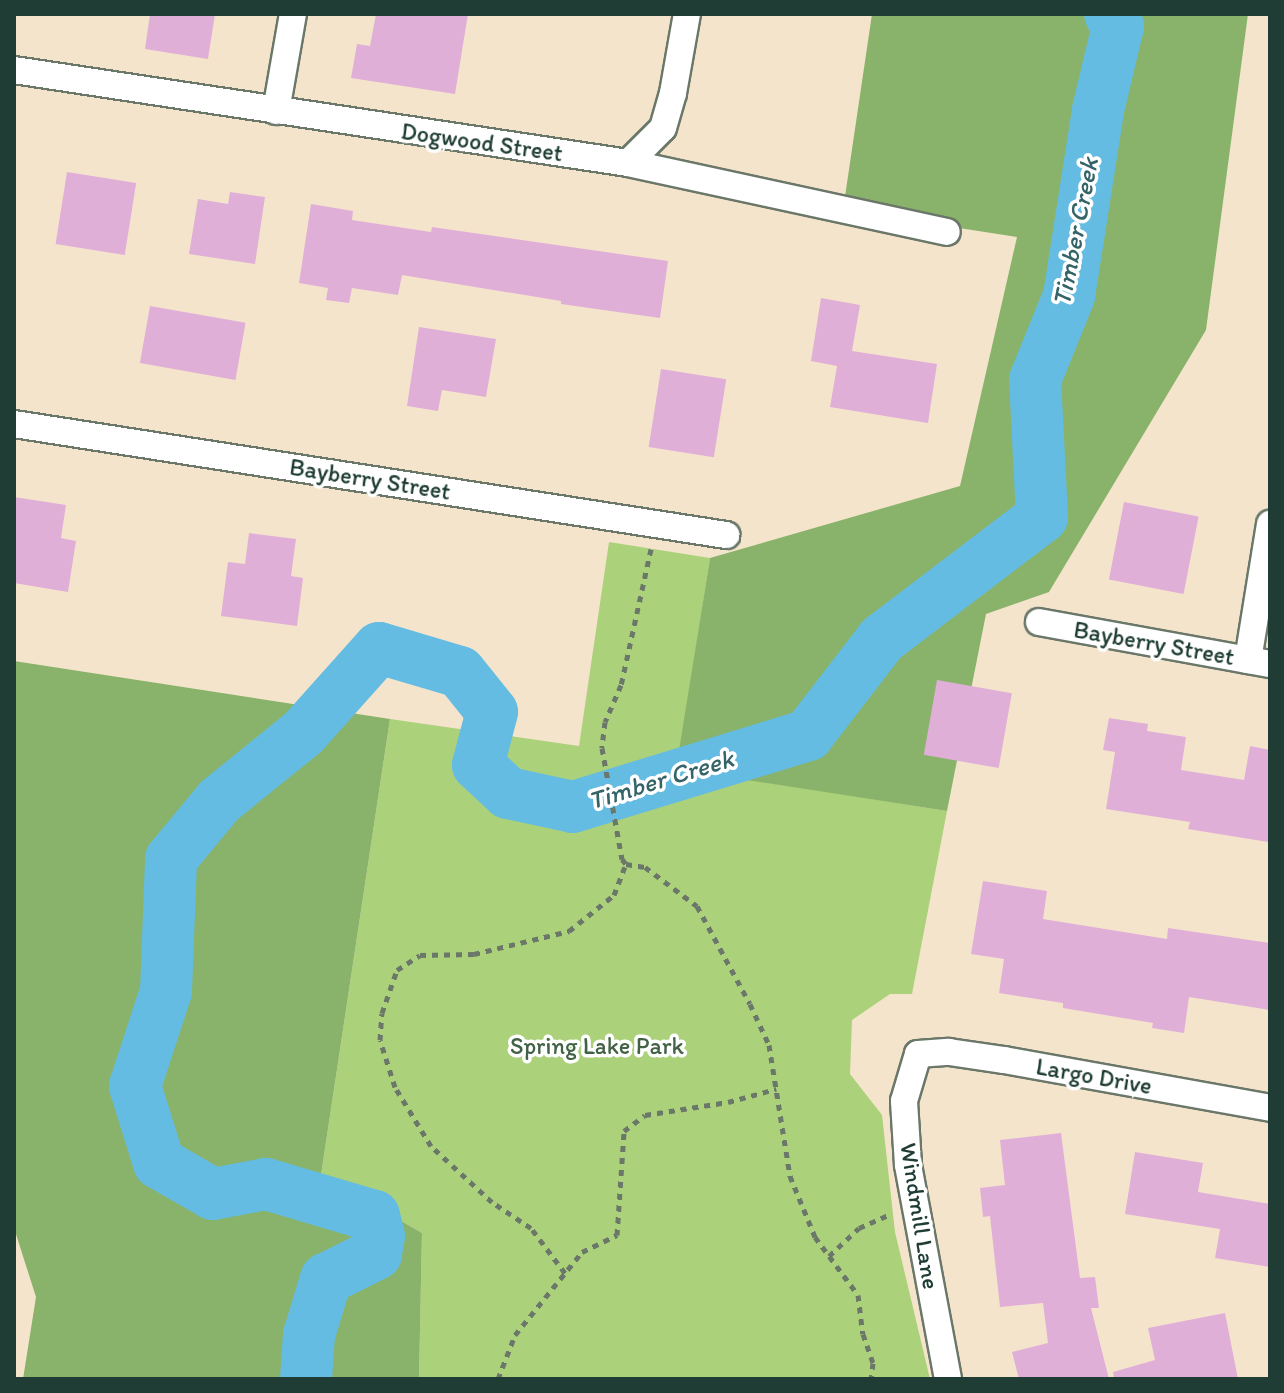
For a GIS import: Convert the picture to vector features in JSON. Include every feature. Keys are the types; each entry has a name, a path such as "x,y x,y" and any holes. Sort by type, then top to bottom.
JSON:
{"street":[{"path":"276,111 293,14"},
{"path":"628,163 663,128 673,93 687,14"},
{"name":"Dogwood Street","path":"14,70 628,163 947,232"},
{"name":"Bayberry Street","path":"14,424 726,535"},
{"path":"1259,662 1270,524"},
{"name":"Bayberry Street","path":"1039,622 1259,662"},
{"name":"Largo Drive","path":"918,1054 949,1052 1004,1060 1270,1108"},
{"name":"Windmill Lane","path":"918,1054 904,1101 908,1165 948,1379"}],"path":[{"path":"655,524 621,685 605,722 602,748 622,859 626,864 645,867 697,906 769,1045 790,1176 815,1237 858,1295 863,1334 873,1363 871,1379"},
{"path":"565,1273 531,1228 492,1202 431,1146 395,1087 380,1040 382,1013 397,970 420,955 474,954 569,931 593,915 614,895 626,864"},
{"path":"498,1379 515,1335 582,1252 617,1235 624,1131 645,1115 728,1102 776,1089"},
{"path":"829,1256 859,1228 915,1203"}],"green space":[{"path":"872,14 1248,14 1206,330 1049,592 986,614 947,811 676,769 710,558 960,486 1017,237 843,210"},
{"name":"Spring Lake Park","path":"609,542 710,558 677,768 947,811 912,994 890,994 852,1020 850,1074 882,1115 895,1232 930,1379 419,1379 422,1233 321,1175 390,719 579,746"},
{"path":"14,661 390,719 321,1175 422,1233 419,1379 23,1379 36,1297 14,1228"}],"building":[{"path":"150,14 215,14 208,59 145,49"},
{"path":"376,14 468,14 455,94 351,78 357,44 370,46"},
{"path":"67,172 136,183 125,255 56,244"},
{"path":"230,192 265,197 255,264 189,254 198,199 228,204"},
{"path":"311,204 353,211 352,220 431,232 432,227 668,261 660,318 561,304 561,301 402,275 398,295 352,288 349,303 326,300 328,288 299,283"},
{"path":"821,298 860,305 852,351 937,364 928,423 830,407 837,366 811,361"},
{"path":"150,306 246,323 235,380 140,363"},
{"path":"419,327 496,339 486,397 442,390 438,411 407,406"},
{"path":"661,369 726,379 714,457 649,447"},
{"path":"14,497 66,505 61,538 76,541 68,592 14,583"},
{"path":"1124,502 1199,517 1184,594 1109,580"},
{"path":"249,533 296,539 291,576 303,578 297,626 221,616 228,562 245,564"},
{"path":"937,680 1012,693 999,768 924,755"},
{"path":"1109,718 1148,724 1147,731 1186,737 1181,770 1244,780 1250,746 1270,750 1268,842 1188,829 1190,822 1106,809 1115,752 1103,750"},
{"path":"983,881 1047,891 1043,919 1167,939 1168,928 1270,943 1270,1010 1189,997 1184,1033 1152,1028 1153,1023 1063,1008 1063,1003 999,993 1004,959 971,954"},
{"path":"1061,1133 1080,1278 1095,1277 1099,1308 1091,1308 1109,1379 1019,1379 1012,1352 1048,1343 1043,1303 1000,1307 990,1216 983,1217 980,1188 1005,1185 1000,1140"},
{"path":"1135,1152 1203,1163 1198,1192 1270,1204 1270,1267 1215,1258 1220,1229 1125,1214"},
{"path":"1225,1313 1238,1379 1114,1379 1113,1372 1155,1360 1148,1328"}],"waterway":[{"name":"Timber Creek","path":"306,1379 309,1335 326,1279 376,1254 379,1236 374,1216 266,1184 213,1194 159,1163 135,1086 166,991 171,859 219,801 303,733 379,648 460,672 492,712 478,765 508,793 573,807 808,735 882,639 1042,517 1035,380 1069,296 1098,110 1118,26 1110,14"}]}
